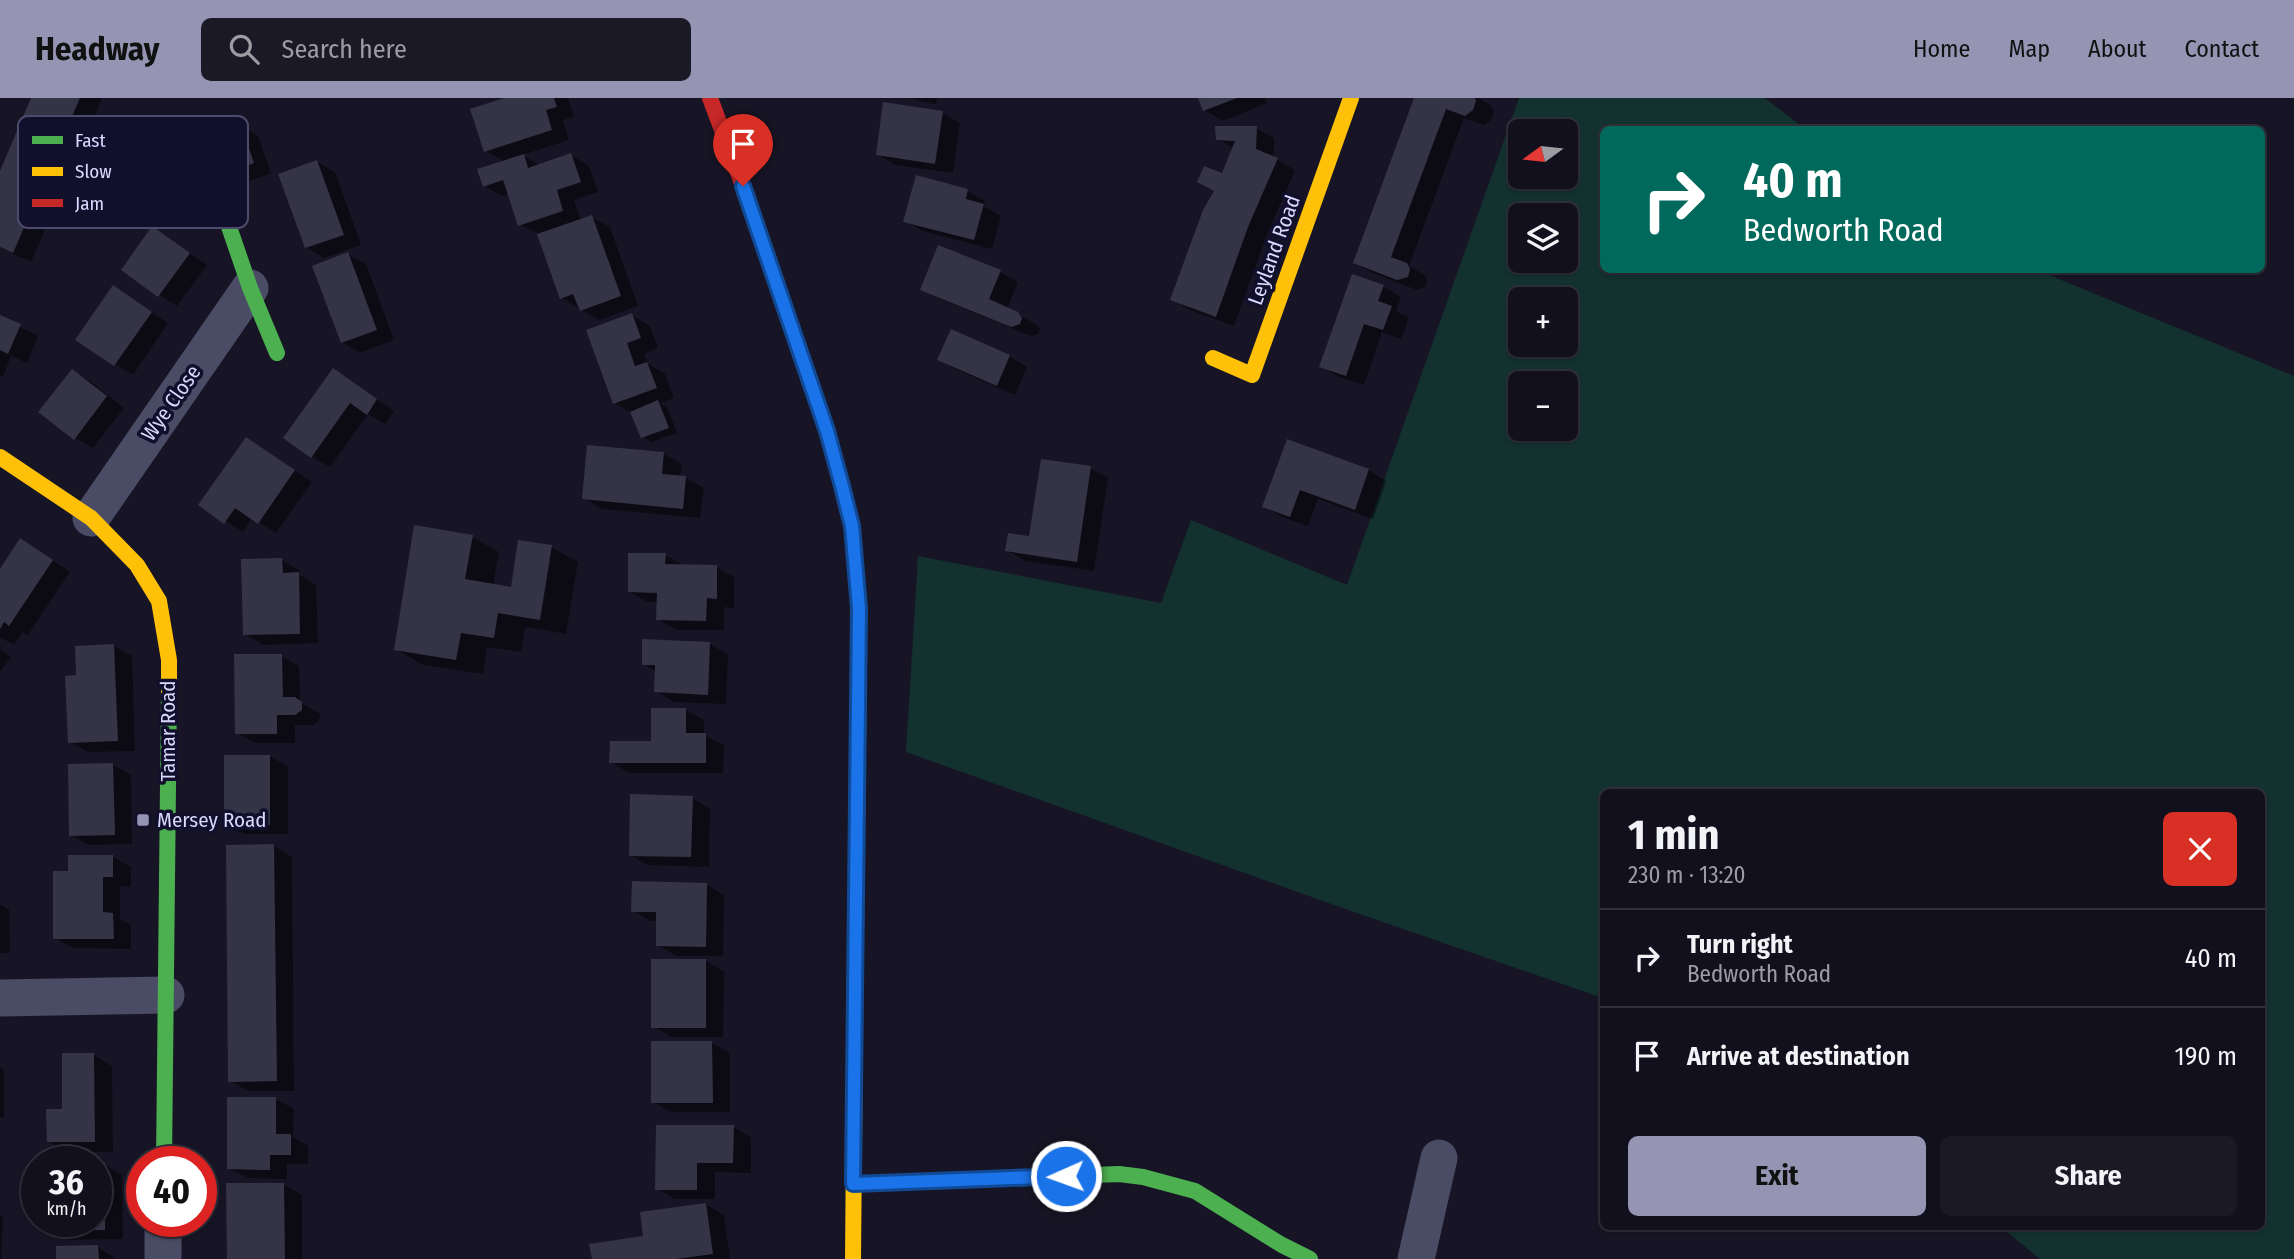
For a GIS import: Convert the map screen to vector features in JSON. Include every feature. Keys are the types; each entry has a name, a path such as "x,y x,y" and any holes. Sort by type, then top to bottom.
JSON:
{"street":[{"path":"710,98 827,431 852,526 859,608 853,1259"},
{"name":"Leyland Road","path":"1213,358 1252,375 1351,98"},
{"path":"229,228 276,353"},
{"name":"Wye Close","path":"91,518 250,288"},
{"name":"Tamar Road","path":"2,464 91,518 137,565 159,601 169,660 164,1146"},
{"path":"0,998 166,995"},
{"path":"1416,1259 1439,1158"},
{"path":"853,1184 1119,1174 1143,1177 1195,1191 1282,1245 1310,1259"},
{"path":"163,1237 163,1259"}],"green space":[{"path":"1519,98 1765,98 1801,126 1600,126 1600,273 2044,273 2294,376 2294,1259 2040,1259 2005,1230 2265,1230 2265,789 1600,789 1600,997 906,752 918,556 1161,603 1191,520 1347,585 1508,129 1508,189 1578,189 1578,119 1512,119"}],"building":[{"path":"31,98 80,98 72,116 23,116"},
{"path":"504,98 554,98 557,107 546,110 552,130 484,152 470,109"},
{"path":"1198,98 1237,98 1203,111"},
{"path":"1414,98 1475,98 1476,101 1473,110 1465,116 1446,109 1391,257 1407,263 1410,269 1408,277 1397,280 1353,263"},
{"path":"883,102 943,111 935,164 876,155"},
{"path":"1215,126 1257,126 1256,149 1278,158 1248,227 1216,317 1170,300 1203,210 1214,191 1197,182 1204,166 1222,173 1235,141 1216,140"},
{"path":"18,129 18,228 24,228 13,253 0,247 0,171"},
{"path":"248,146 254,163 248,165"},
{"path":"571,153 581,182 557,190 563,211 518,226 503,180 483,187 477,169 524,154 528,168"},
{"path":"317,160 344,235 305,248 278,174"},
{"path":"916,175 968,189 966,199 984,204 974,240 903,222"},
{"path":"592,215 621,296 580,311 573,294 560,299 537,234"},
{"path":"151,228 155,228 190,253 158,297 121,270"},
{"path":"938,245 1001,270 989,299 1018,312 1022,318 1020,324 1011,327 920,290"},
{"path":"348,252 377,330 341,343 312,266"},
{"path":"1352,274 1384,285 1378,301 1392,306 1383,330 1364,324 1346,376 1319,367"},
{"path":"113,285 152,312 114,366 75,340"},
{"path":"632,313 641,338 627,343 635,366 647,362 657,388 613,404 586,330"},
{"path":"0,315 21,324 8,354 0,350"},
{"path":"951,329 1010,355 997,386 937,360"},
{"path":"333,368 377,399 367,415 350,403 311,458 283,438"},
{"path":"72,369 107,396 74,440 38,412"},
{"path":"658,400 669,428 641,438 630,412"},
{"path":"246,437 295,470 258,524 235,508 224,524 198,505"},
{"path":"1287,439 1369,469 1355,510 1300,490 1290,517 1262,507"},
{"path":"587,445 664,452 662,474 686,476 683,509 582,499"},
{"path":"1041,459 1091,466 1077,562 1005,551 1008,533 1029,536"},
{"path":"414,525 473,535 465,579 511,587 518,540 552,545 540,620 498,613 494,638 461,633 456,660 394,650"},
{"path":"20,538 53,560 9,626 4,622 0,629 0,569"},
{"path":"628,553 666,553 665,564 717,565 717,599 707,598 706,621 656,620 657,593 628,592"},
{"path":"282,558 283,573 299,572 300,634 243,635 241,559"},
{"path":"642,639 710,642 708,695 654,692 655,665 642,665"},
{"path":"114,644 118,741 68,743 65,676 76,675 75,646"},
{"path":"234,654 282,654 283,697 295,697 302,702 302,710 295,715 277,715 277,734 235,734"},
{"path":"651,708 686,708 686,733 706,733 706,763 609,763 610,741 651,741"},
{"path":"224,755 270,755 270,825 224,825"},
{"path":"113,763 115,835 69,836 68,764"},
{"path":"630,794 693,796 691,857 629,856"},
{"path":"274,844 277,1081 228,1082 226,845"},
{"path":"68,855 113,855 113,877 103,877 103,912 113,913 114,939 53,939 53,871 68,871"},
{"path":"632,881 707,883 706,947 656,946 656,912 631,912"},
{"path":"651,959 706,959 706,1028 651,1028"},
{"path":"651,1041 712,1041 713,1103 651,1103"},
{"path":"62,1053 94,1053 95,1142 47,1142 46,1109 62,1109"},
{"path":"227,1097 276,1097 276,1134 291,1134 291,1155 270,1155 270,1170 227,1169"},
{"path":"656,1125 734,1125 733,1163 697,1163 697,1190 655,1190"},
{"path":"226,1183 284,1183 285,1259 227,1259"},
{"path":"706,1203 713,1254 676,1259 592,1259 589,1244 643,1236 640,1212"},
{"path":"98,1245 99,1259 56,1259 56,1246"}],"traffic: fast":[{"path":"229,228 250,288 277,353"},
{"path":"840,480 852,526 859,608 858,749"},
{"path":"164,1146 169,691"},
{"path":"853,1184 1119,1174 1143,1177 1195,1191 1282,1245 1310,1259"}],"traffic: slow":[{"path":"1213,358 1252,375 1351,98"},
{"path":"0,457 91,518 137,565 159,601 169,660 169,691"},
{"path":"853,1259 855,1026"}],"traffic: jam":[{"path":"710,98 827,431 840,480"},
{"path":"855,1026 858,749"}],"place":[{"name":"Mersey Road","path":"143,820"}],"route":[{"path":"743,186 827,431 852,526 859,608 853,1184 1066,1176"}]}
